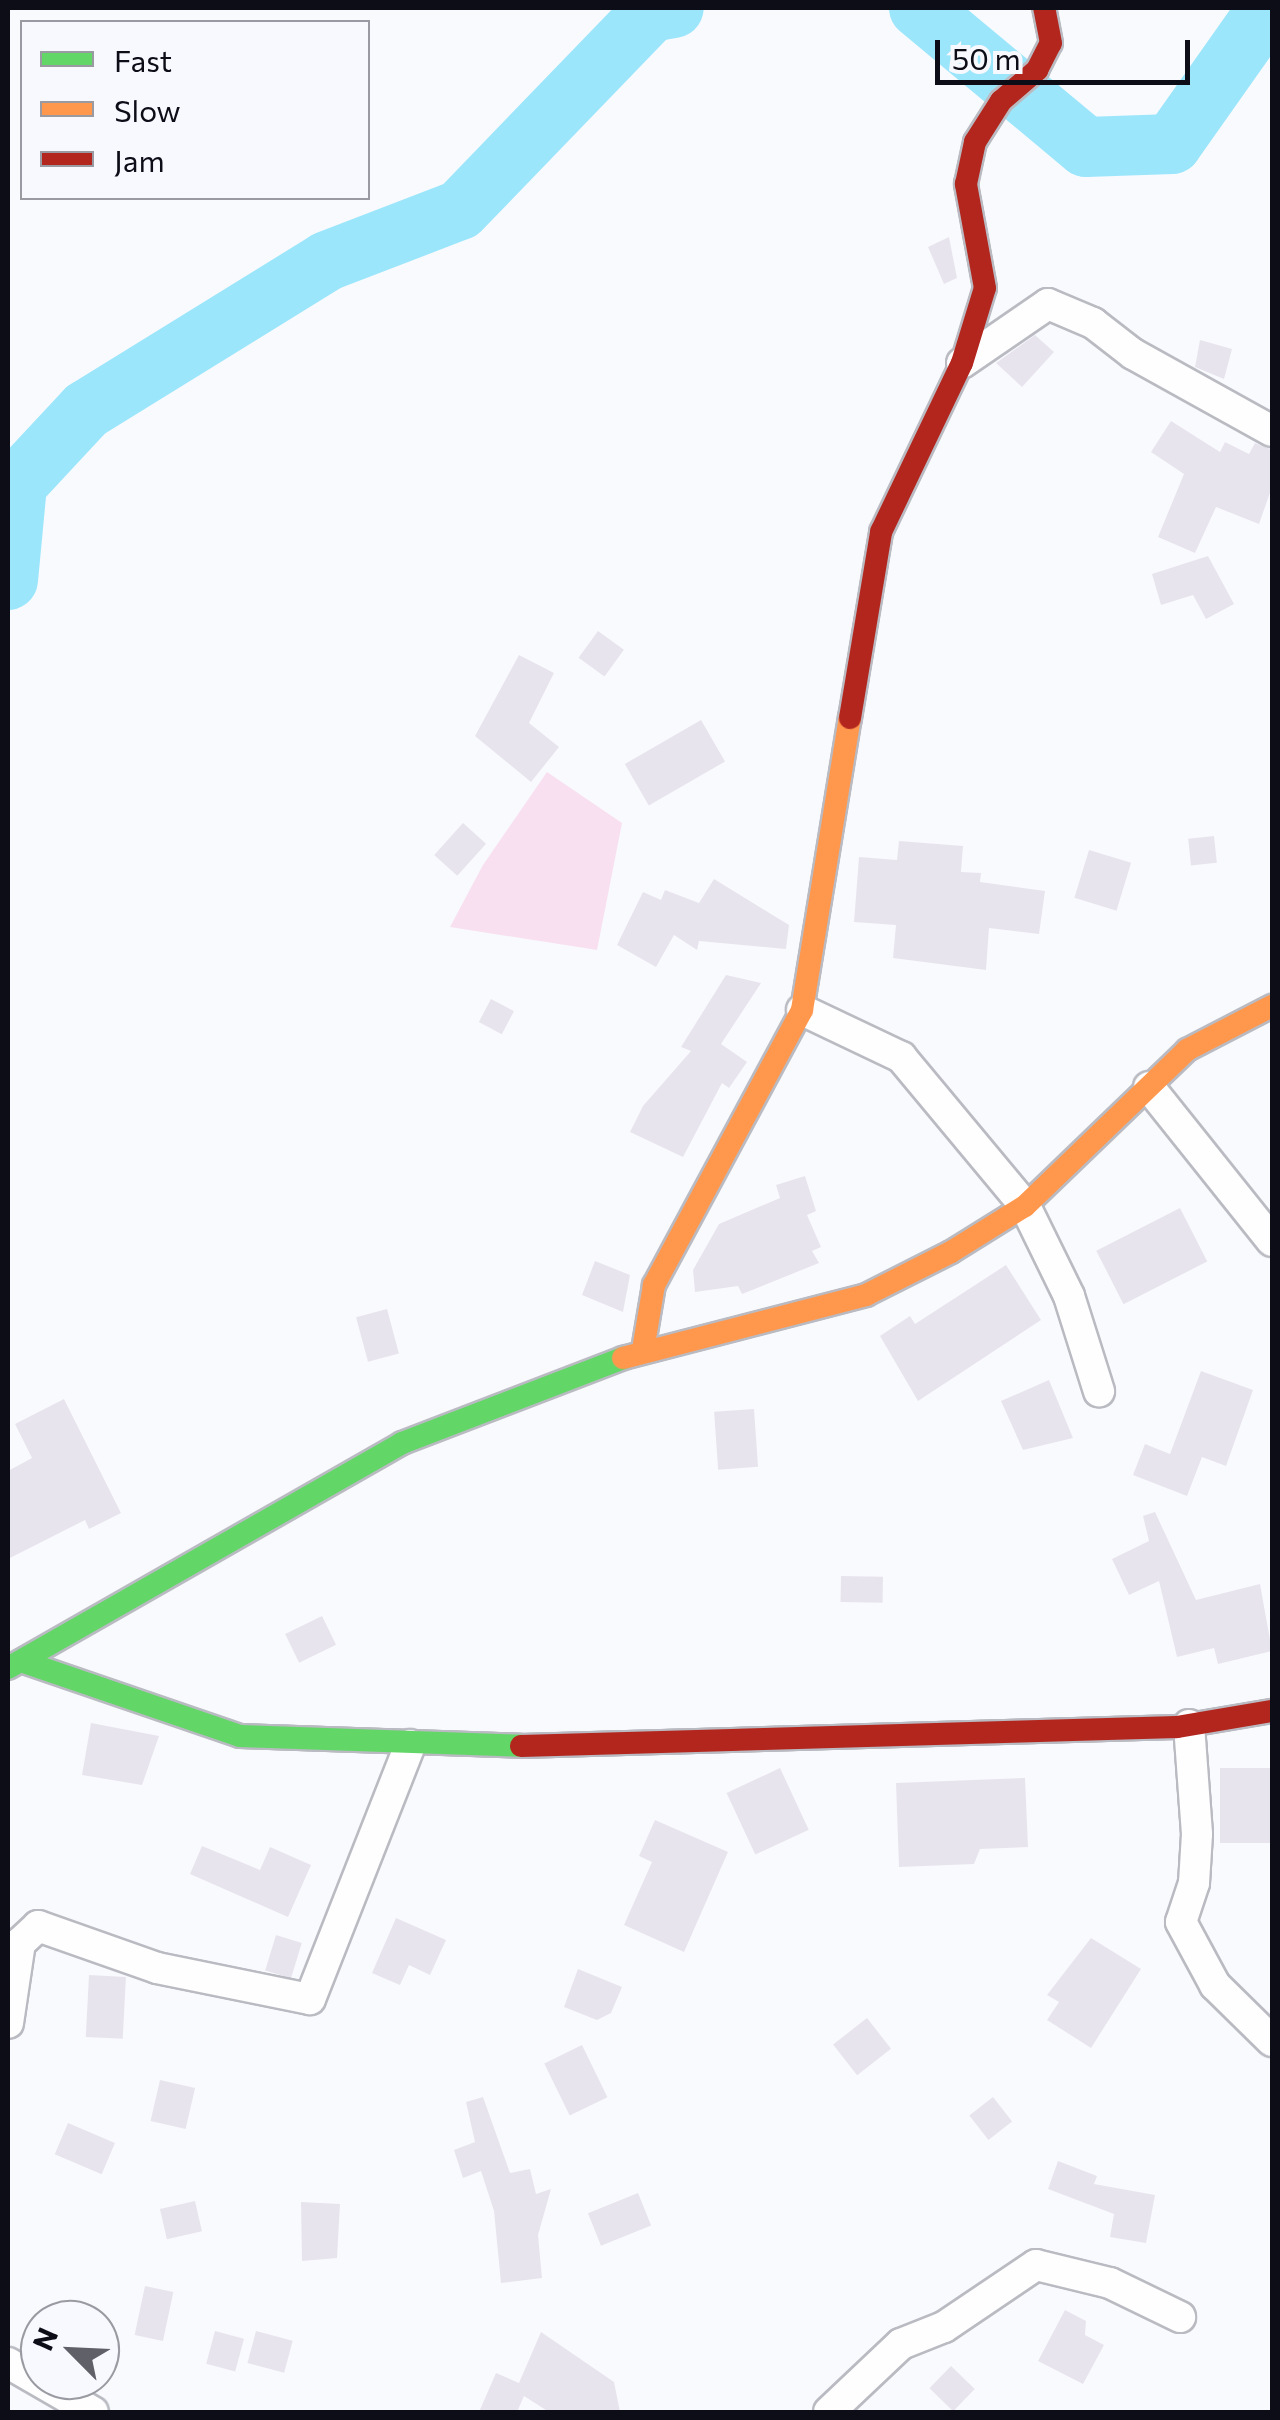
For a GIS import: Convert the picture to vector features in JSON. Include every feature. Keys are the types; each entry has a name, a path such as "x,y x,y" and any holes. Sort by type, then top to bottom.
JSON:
{"street":[{"path":"643,1350 654,1284 780,1063 802,1010 881,532 962,363 985,288 966,184 975,142 1001,101 1037,70 1051,42 1044,8"},
{"path":"962,363 1048,304 1094,323 1133,354 1272,430"},
{"path":"16,1665 402,1443 643,1350 756,1328 866,1296 1025,1206 1187,1050 1272,1006"},
{"path":"802,1010 901,1057 1025,1206 1070,1296 1099,1391"},
{"path":"1149,1087 1272,1242"},
{"path":"16,1665 240,1736 410,1745 612,1747 1189,1725 1272,1711"},
{"path":"1189,1725 1197,1834 1194,1882 1181,1922 1215,1985 1272,2041"},
{"path":"8,2023 20,1943 38,1926 157,1968 310,2000 410,1745"},
{"path":"829,2412 901,2344 944,2327 1036,2265 1110,2282 1180,2317"},
{"path":"8,2363 53,2401 94,2412"}],"shaded area":[{"path":"547,772 622,823 597,950 450,927 483,865"}],"building":[{"path":"949,237 957,278 944,284 928,247"},
{"path":"1035,335 1054,352 1022,387 996,363"},
{"path":"1200,340 1232,349 1224,379 1195,367"},
{"path":"1171,421 1220,452 1225,442 1249,454 1255,443 1272,450 1272,487 1259,524 1216,507 1195,553 1158,537 1184,474 1151,452"},
{"path":"1208,556 1234,604 1206,619 1193,595 1161,605 1152,574"},
{"path":"598,631 624,650 604,677 579,658"},
{"path":"519,655 554,673 529,723 559,747 531,782 475,736"},
{"path":"701,720 725,762 649,806 625,764"},
{"path":"463,823 486,844 457,876 434,855"},
{"path":"1214,836 1217,863 1191,866 1188,839"},
{"path":"899,841 963,846 961,872 981,873 980,882 1045,891 1039,934 989,928 986,970 893,958 896,925 854,922 859,857 897,860"},
{"path":"1089,850 1131,863 1116,911 1074,898"},
{"path":"714,879 789,925 786,949 699,941 697,950 674,935 656,967 617,945 643,892 661,900 665,890 699,903"},
{"path":"726,975 761,983 721,1044 747,1062 729,1088 722,1083 683,1157 630,1132 643,1106 691,1051 681,1047"},
{"path":"491,999 514,1011 502,1034 479,1022"},
{"path":"805,1176 816,1211 807,1215 821,1247 812,1251 819,1263 742,1294 738,1286 695,1292 693,1270 719,1224 780,1198 776,1185"},
{"path":"1180,1208 1207,1261 1123,1304 1096,1251"},
{"path":"595,1261 630,1275 623,1312 582,1295"},
{"path":"1006,1265 1041,1320 918,1401 880,1336 910,1316 915,1324"},
{"path":"387,1309 399,1353 368,1362 356,1317"},
{"path":"1201,1371 1253,1390 1226,1466 1202,1457 1187,1496 1133,1475 1145,1444 1170,1454"},
{"path":"1049,1380 1073,1438 1023,1450 1001,1401"},
{"path":"64,1399 121,1513 89,1529 85,1520 8,1559 8,1471 32,1458 15,1424"},
{"path":"754,1409 758,1467 718,1470 714,1412"},
{"path":"1155,1512 1196,1600 1260,1584 1272,1651 1218,1664 1214,1648 1177,1657 1159,1581 1129,1595 1112,1559 1149,1541 1143,1516"},
{"path":"841,1576 883,1577 883,1603 841,1602"},
{"path":"322,1616 336,1645 299,1663 285,1634"},
{"path":"91,1723 159,1736 142,1785 82,1775"},
{"path":"780,1768 809,1830 755,1855 727,1793"},
{"path":"1220,1768 1272,1768 1272,1843 1220,1843"},
{"path":"1025,1778 1028,1847 980,1849 974,1864 899,1867 896,1783"},
{"path":"655,1820 728,1852 684,1952 624,1925 652,1862 639,1856"},
{"path":"202,1846 260,1870 270,1847 311,1865 288,1917 190,1874"},
{"path":"396,1918 446,1940 430,1975 409,1965 400,1985 372,1973"},
{"path":"276,1935 302,1943 291,1978 265,1970"},
{"path":"1091,1938 1141,1969 1091,2048 1047,2020 1059,2002 1047,1995"},
{"path":"578,1969 622,1987 611,2013 597,2020 564,2007"},
{"path":"89,1975 126,1977 123,2039 86,2037"},
{"path":"867,2018 891,2049 857,2075 833,2044"},
{"path":"582,2045 607,2097 570,2116 544,2063"},
{"path":"160,2080 195,2088 186,2129 151,2121"},
{"path":"483,2097 510,2173 530,2169 536,2194 551,2189 538,2235 542,2278 501,2283 494,2211 481,2171 463,2178 454,2150 475,2142 466,2102"},
{"path":"993,2097 1012,2121 988,2140 969,2115"},
{"path":"68,2123 115,2143 102,2174 55,2154"},
{"path":"1058,2161 1097,2176 1094,2184 1155,2195 1146,2243 1110,2237 1114,2214 1048,2189"},
{"path":"638,2193 651,2225 601,2246 588,2213"},
{"path":"195,2201 202,2231 167,2239 160,2209"},
{"path":"301,2202 340,2204 337,2258 302,2261"},
{"path":"145,2286 173,2292 163,2341 135,2335"},
{"path":"1065,2310 1086,2321 1085,2335 1104,2345 1083,2384 1038,2361"},
{"path":"215,2331 244,2339 235,2372 206,2364"},
{"path":"256,2331 293,2341 284,2373 247,2363"},
{"path":"541,2332 614,2382 620,2412 549,2412 524,2396 517,2412 479,2412 496,2373 519,2383"},
{"path":"951,2366 975,2389 953,2411 929,2388"}],"waterway":[{"path":"8,580 17,484 86,410 327,261 460,210 651,12 674,8"},
{"path":"919,8 1086,147 1172,144 1268,8"}],"traffic: fast":[{"path":"8,1668 402,1443 623,1358"},
{"path":"24,1662 240,1736 521,1746"}],"traffic: slow":[{"path":"643,1350 654,1285 802,1010 850,718"},
{"path":"623,1358 866,1295 951,1252 1025,1206 1187,1050 1272,1006"}],"traffic: jam":[{"path":"850,718 881,532 962,363 985,288 966,184 975,142 1001,101 1037,70 1051,43 1044,8"},
{"path":"521,1746 1177,1727 1272,1711"}]}
